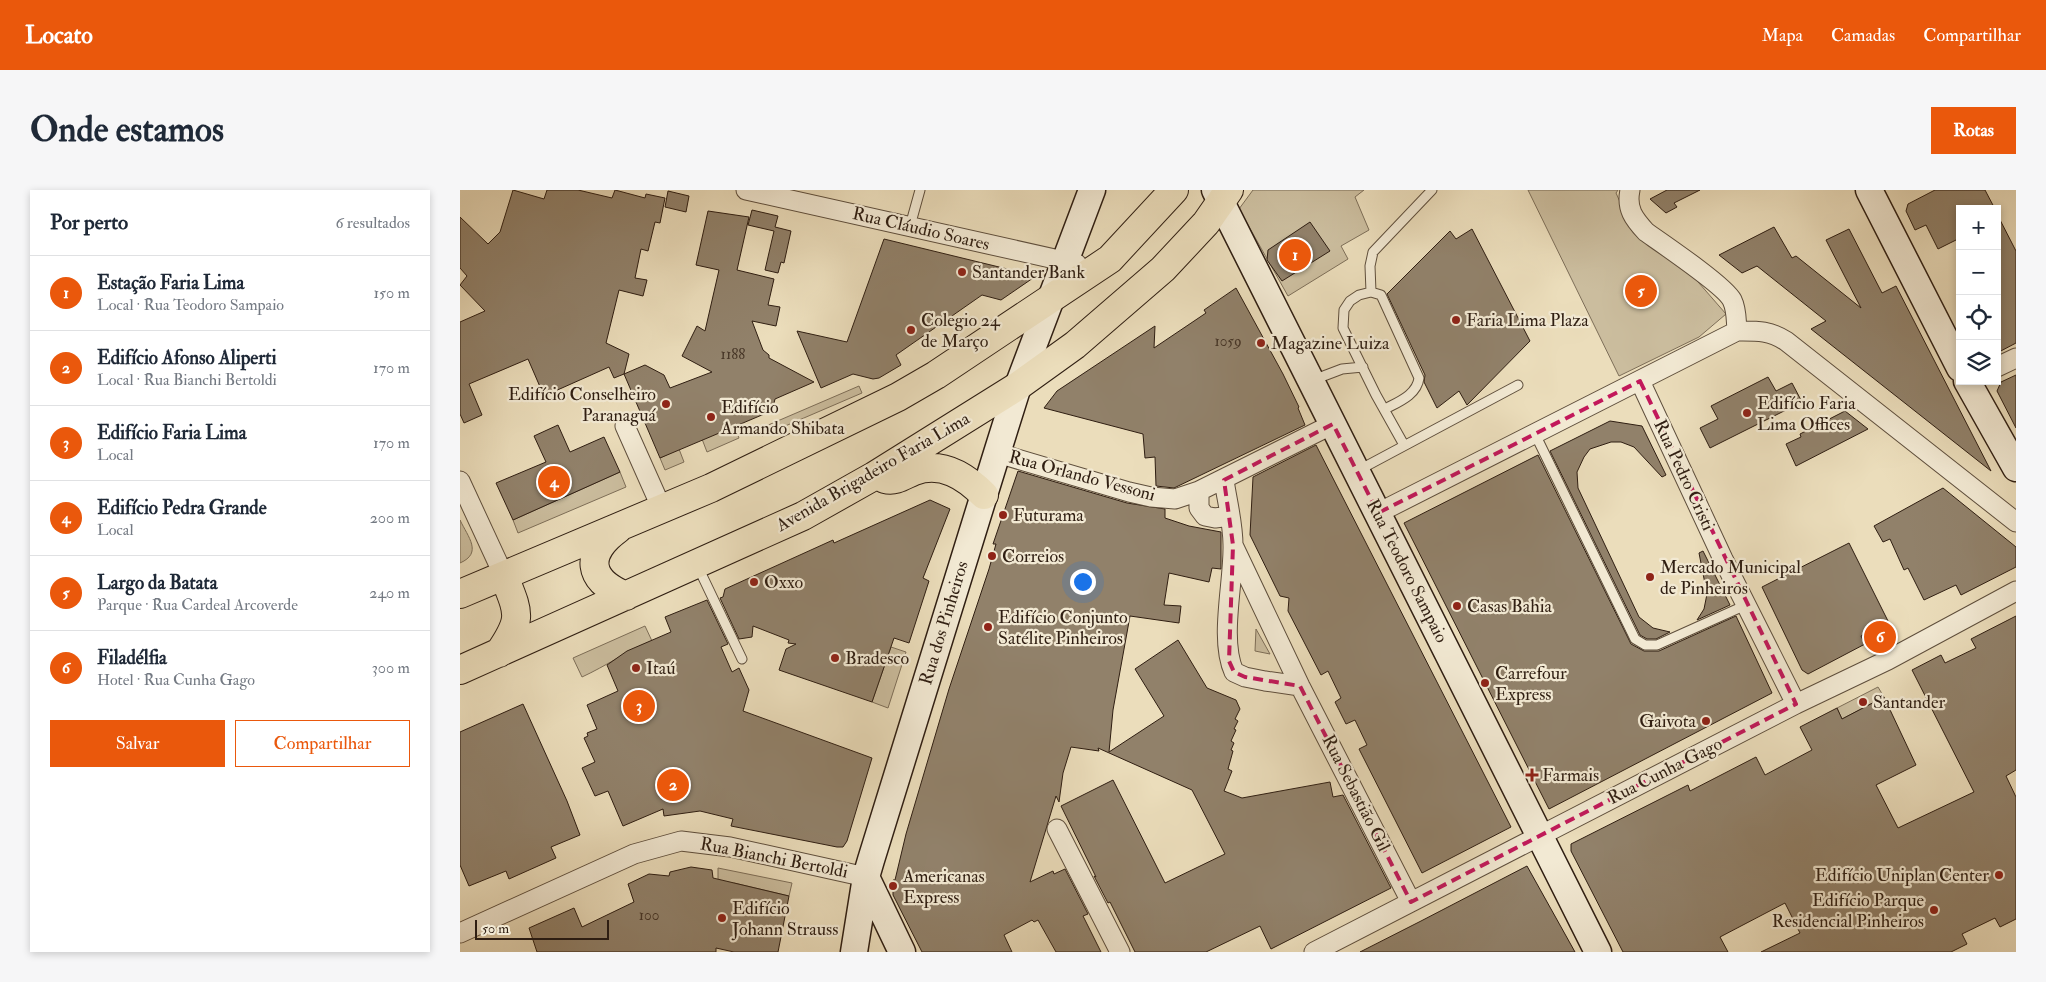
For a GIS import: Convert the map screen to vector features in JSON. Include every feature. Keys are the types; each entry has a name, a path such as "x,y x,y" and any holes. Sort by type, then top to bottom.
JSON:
{"highway":[{"path":"460,594 711,488 898,397 936,375 1110,259 1174,190"},
{"name":"Avenida Brigadeiro Faria Lima","path":"460,670 803,516 874,476 1018,386 1075,345 1164,269 1206,224 1222,194"},
{"path":"874,476 893,481 916,470 942,469 966,478 984,495"},
{"path":"621,526 602,543 598,550 595,565 598,578 612,590 626,596"},
{"path":"499,653 514,632 517,620 516,607 504,576"}],"main road":[{"name":"Rua dos Pinheiros","path":"854,952 866,876 997,453 1018,386 1092,190"},
{"path":"1869,190 1881,201 1956,357"},
{"name":"Rua Teodoro Sampaio","path":"1222,194 1311,381 1598,952"},
{"path":"1970,385 2016,468"},
{"path":"866,876 902,952"}],"street":[{"name":"Rua Cláudio Soares","path":"746,190 768,192 1096,269"},
{"path":"1630,190 1628,201 1630,212 1636,222 1646,232 1717,285 1731,298 1735,308 1737,331"},
{"path":"1378,514 1737,331 1769,332 1786,341 2016,522"},
{"path":"2001,365 2016,358"},
{"name":"Rua Pedro Cristi","path":"1640,381 1746,605 1796,704"},
{"name":"Rua Orlando Vessoni","path":"997,453 1151,497 1175,499 1224,480 1333,424"},
{"path":"625,426 662,509"},
{"name":"Rua Sebastião Gil","path":"1224,480 1233,545 1228,642 1229,661 1234,672 1245,677 1300,686"},
{"path":"460,481 504,576"},
{"path":"1199,491 1198,508 1205,516 1215,518 1230,516"},
{"name":"Rua Sebastião Gil","path":"1233,545 1300,686 1411,902"},
{"name":"Rua Cunha Gago","path":"1314,952 1796,704 1888,660 2016,590"},
{"path":"1057,829 1120,952"},
{"name":"Rua Bianchi Bertoldi","path":"460,933 634,854 681,842 730,847 866,876"}],"lane":[{"path":"910,226 920,190"},
{"path":"1371,292 1370,266 1373,252 1432,190"},
{"path":"1384,409 1413,392 1419,378 1381,295 1371,292 1350,300 1344,310 1343,328 1384,409 1404,445"},
{"path":"1311,381 1342,369 1363,367"},
{"path":"1356,471 1518,385"},
{"path":"1535,434 1635,639 1645,645 1658,645 1746,605"},
{"path":"697,564 742,659"}],"highlighted area":[{"path":"1640,381 1796,704 1411,902 1300,686 1245,677 1234,672 1229,661 1233,545 1224,480 1333,424 1378,513"}],"shaded area":[{"path":"1253,190 1364,190 1355,197 1369,230 1341,246 1348,259 1288,296 1239,209"},
{"path":"1528,190 1618,190 1616,193 1633,231 1685,267 1726,314 1699,337 1619,376"},
{"path":"859,386 862,393 762,436 759,429"},
{"path":"734,426 739,438 707,452 702,439"},
{"path":"679,449 684,462 665,470 660,458"},
{"path":"620,472 626,487 518,533 513,520"},
{"path":"460,520 470,538 472,549 467,559 460,563"},
{"path":"645,626 652,641 582,677 573,658"},
{"path":"1256,629 1270,654 1255,651"},
{"path":"891,647 906,652 888,708 872,702"},
{"path":"1878,687 1884,697 1842,719 1837,708"},
{"path":"718,868 792,883 789,896 734,883 718,893"}],"building":[{"path":"513,190 544,199 547,190 578,190 612,198 615,190 645,198 646,194 665,198 660,223 655,222 648,251 641,249 635,278 647,280 643,296 619,290 606,343 629,354 624,374 614,378 609,367 544,396 528,359 469,384 482,415 464,423 460,414 460,322 485,311 460,285 467,276 460,268 460,217 488,244 500,232"},
{"path":"1667,190 1700,190 1674,203 1677,207 1666,213 1650,199"},
{"path":"1935,190 1985,190 1993,205 1956,205 1956,240 1938,249 1926,225 1915,230 1906,211 1908,204"},
{"path":"668,191 689,196 686,212 665,207"},
{"path":"752,210 778,216 775,227 791,231 784,263 781,262 778,273 765,270 774,231 748,225"},
{"path":"708,211 749,217 737,270 774,279 768,305 780,307 776,326 752,321 763,350 769,355 769,358 814,382 775,399 773,407 769,412 660,458 624,374 645,365 664,375 670,388 712,372 682,356 697,326 705,331 719,270 696,265"},
{"path":"1310,222 1330,251 1282,281 1267,260 1268,250"},
{"path":"2001,222 2016,251 2016,343 2001,351"},
{"path":"1774,227 1792,258 1796,256 1861,308 1826,240 1849,229 1882,293 1896,286 1991,471 1811,329 1826,321 1757,266 1742,273 1719,255"},
{"name":"Faria Lima Plaza","path":"1472,229 1530,341 1467,405 1459,391 1437,408 1424,382 1425,375 1387,294 1450,231 1456,239"},
{"path":"884,239 1036,276 1001,300 982,295 896,355 901,365 879,378 873,379 853,374 821,388 797,331 847,342"},
{"path":"1236,288 1283,374 1299,407 1305,425 1174,488 1156,486 1155,457 1145,458 1143,434 1044,408 1057,391 1155,326 1154,348 1206,313 1204,310"},
{"path":"2016,375 2016,428 1997,391 2001,382"},
{"name":"Edifício Faria Lima Offices","path":"1768,377 1776,391 1792,383 1802,402 1710,448 1700,428 1718,419 1711,406"},
{"path":"1845,411 1868,429 1796,466 1786,444 1801,437 1800,434"},
{"path":"1610,421 1642,426 1666,475 1662,477 1634,447 1621,442 1611,442 1590,449 1584,457 1577,472 1578,488 1639,617 1653,628 1670,632 1656,639 1647,639 1640,635 1550,451"},
{"path":"558,425 570,452 604,437 620,472 513,520 496,483 546,462 534,436"},
{"path":"1316,445 1511,827 1422,873 1359,749 1367,745 1355,720 1346,724 1335,702 1341,698 1328,671 1321,675 1288,611 1289,598 1280,596 1250,535 1253,477"},
{"path":"1538,455 1631,644 1644,651 1659,651 1736,616 1772,693 1549,809 1404,523"},
{"path":"1018,471 1127,503 1165,509 1165,518 1189,526 1221,532 1221,569 1212,568 1209,582 1169,573 1164,605 1181,606 1179,623 1130,616 1113,710 1109,752 1164,716 1135,669 1178,640 1207,688 1236,700 1240,709 1235,719 1238,721 1231,741 1234,743 1228,769 1232,771 1224,791 1242,798 1330,782 1333,797 1343,795 1391,888 1271,949 1260,926 1206,952 1135,952 1110,902 1108,903 1094,876 1096,877 1061,806 1113,780 1165,883 1225,854 1192,790 1098,748 1099,751 1071,747 1063,773 1059,802 1056,796 1030,882 1053,871 1054,874 1065,869 1088,914 1083,916 1101,952 1056,952 1038,920 1034,922 1032,920 1004,935 1012,952 922,952 893,895 893,880 895,880 906,834 949,689 989,569 996,544 993,544"},
{"path":"1943,488 2016,547 2016,567 1961,595 1956,585 1924,600 1908,568 1904,570 1890,539 1883,542 1874,526"},
{"path":"930,500 950,509 923,578 929,581 909,643 894,638 872,702 779,670 786,649 796,644 788,643 789,640 753,626 752,637 739,639 720,598 723,597 725,589 833,540 834,543"},
{"path":"1849,543 1888,621 1861,636 1865,644 1808,674 1802,670 1762,587"},
{"path":"1703,551 1730,605 1697,620 1704,609 1707,594 1699,553"},
{"path":"707,600 728,644 721,647 732,672 739,668 749,690 743,711 872,758 847,841 843,847 731,826 733,819 700,811 664,816 663,809 623,826 608,791 595,796 582,768 595,762 584,738 588,736 587,733 597,729 587,705 618,691 607,665 627,651 671,632 665,617"},
{"path":"2016,616 2016,770 2006,776 2016,797 2016,919 2000,927 1995,918 1962,934 1967,944 1951,952 1761,952 1800,933 1785,903 1720,937 1728,952 1623,952 1571,851 1571,844 1688,785 1690,791 1756,757 1765,775 1812,750 1800,727 1837,708 1842,719 1884,697 1916,765 1876,785 1898,828 1974,792 1912,670 1941,655 1945,663 1976,648 1971,639"},
{"path":"523,704 567,801 580,835 551,847 556,858 509,879 506,871 469,886 460,865 460,732"},
{"path":"1527,866 1575,952 1360,952 1421,921"},
{"path":"691,867 712,870 713,878 789,896 778,952 734,952 716,948 716,952 537,952 529,928 574,908 582,927 634,902 628,884 649,874 669,876 670,872"}],"place":[{"name":"Estação Faria Lima","path":"1295,255"},
{"name":"Santander Bank","path":"962,272"},
{"name":"Largo da Batata","path":"1641,291"},
{"name":"Faria Lima Plaza","path":"1456,320"},
{"name":"Colegio 24 de Março","path":"911,330"},
{"name":"Magazine Luiza","path":"1261,343"},
{"name":"Edifício Conselheiro Paranaguá","path":"666,404"},
{"name":"Edifício Faria Lima Offices","path":"1747,413"},
{"name":"Edifício Armando Shibata","path":"711,417"},
{"name":"Edifício Pedra Grande","path":"554,482"},
{"name":"Futurama","path":"1003,515"},
{"name":"Correios","path":"992,556"},
{"name":"Mercado Municipal de Pinheiros","path":"1650,577"},
{"name":"Oxxo","path":"754,582"},
{"name":"Casas Bahia","path":"1457,606"},
{"name":"Edifício Conjunto Satélite Pinheiros","path":"988,627"},
{"name":"Filadélfia","path":"1880,637"},
{"name":"Bradesco","path":"835,658"},
{"name":"Itaú","path":"636,668"},
{"name":"Carrefour Express","path":"1485,683"},
{"name":"Santander","path":"1863,702"},
{"name":"Edifício Faria Lima","path":"639,706"},
{"name":"Gaivota","path":"1706,721"},
{"name":"Farmais","path":"1532,775"},
{"name":"Edifício Afonso Aliperti","path":"673,785"},
{"name":"Edifício Uniplan Center","path":"1999,875"},
{"name":"Americanas Express","path":"893,886"},
{"name":"Edifício Parque Residencial Pinheiros","path":"1934,910"},
{"name":"Edifício Johann Strauss","path":"722,918"}]}
